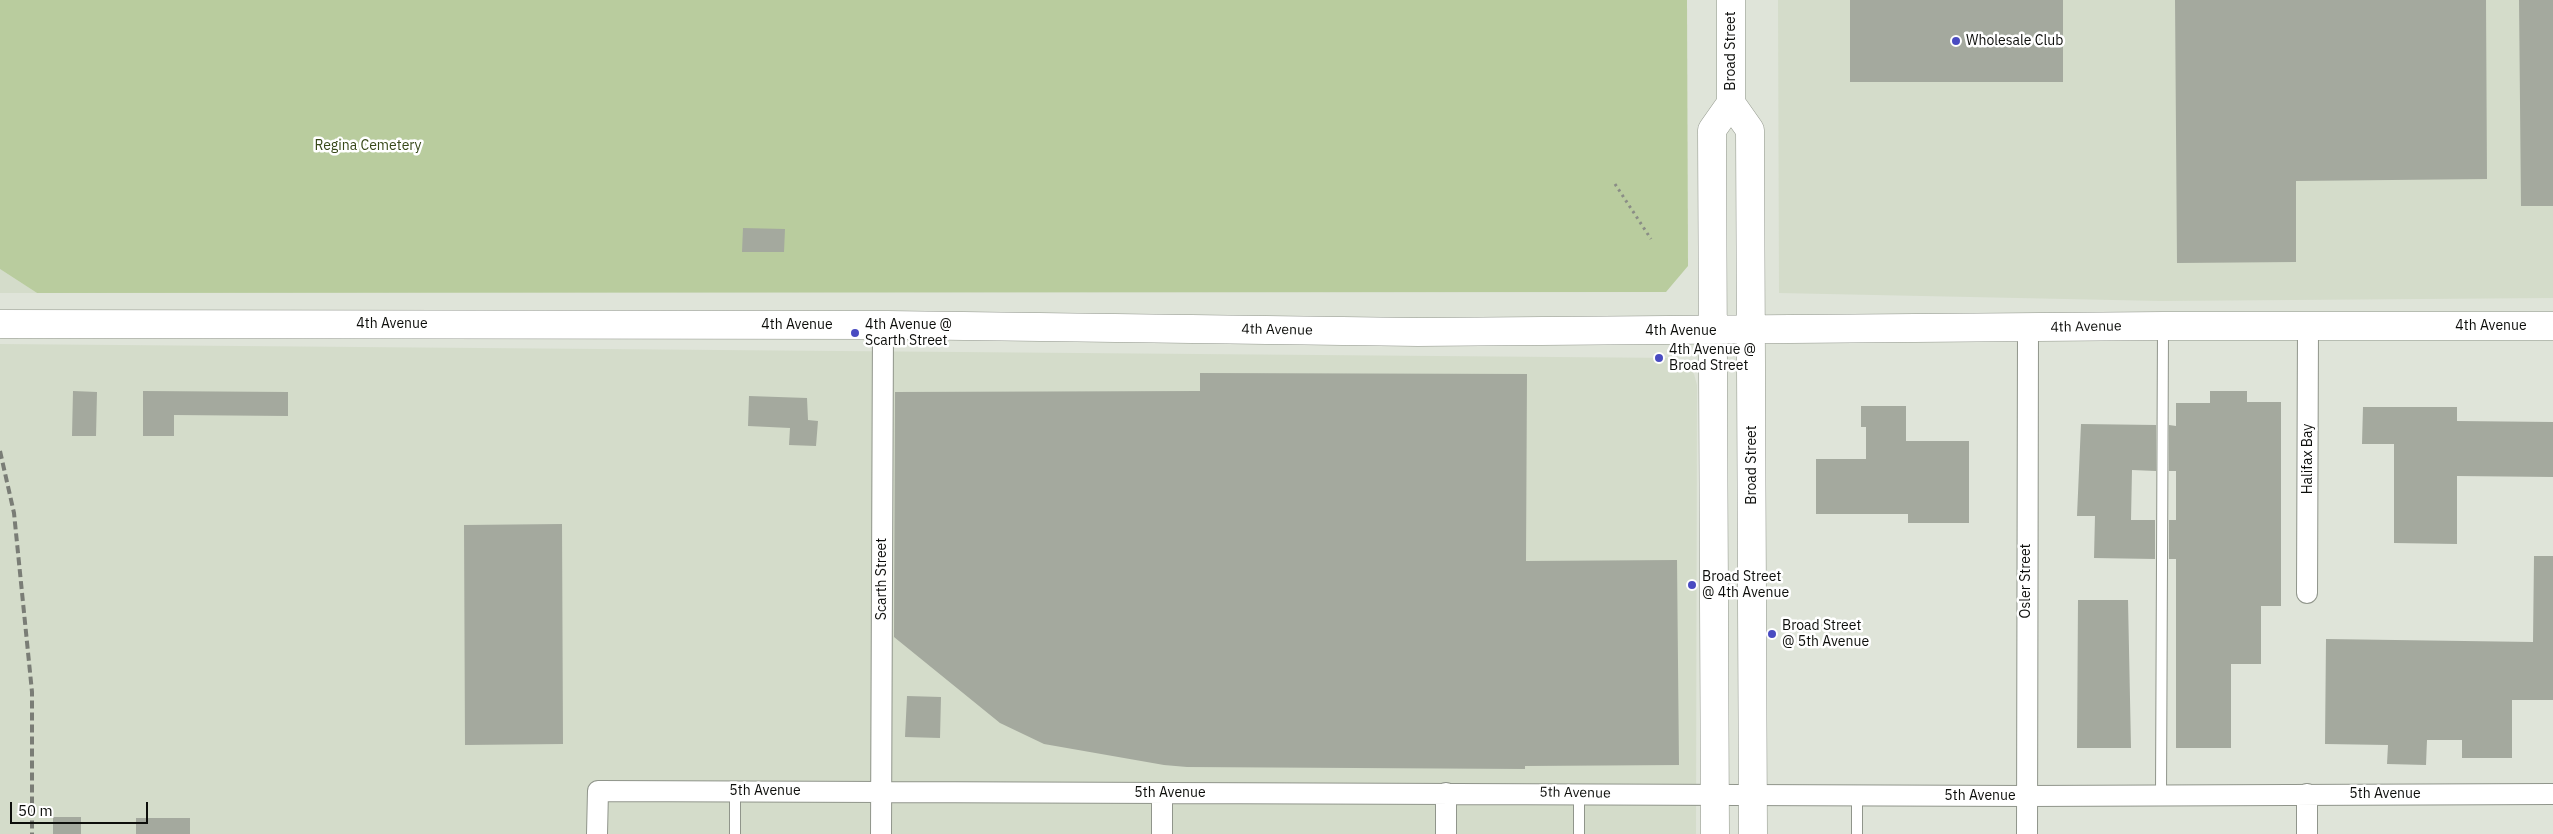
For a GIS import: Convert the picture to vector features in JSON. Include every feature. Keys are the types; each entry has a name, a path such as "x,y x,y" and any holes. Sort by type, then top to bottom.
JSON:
{"main road":[{"name":"Broad Street","path":"1731,0 1731,103 1750,130 1753,834"},
{"name":"Broad Street","path":"1715,834 1712,130 1731,103"},
{"name":"4th Avenue","path":"0,324 883,325 1418,332 2163,326 2553,326"}],"street":[{"name":"Scarth Street","path":"881,834 883,325"},
{"name":"Halifax Bay","path":"2307,593 2308,326"},
{"name":"Osler Street","path":"2027,834 2028,328"},
{"name":"5th Avenue","path":"597,834 598,790 1579,793 1753,796 2553,794"},
{"path":"1162,793 1162,834"},
{"path":"1446,793 1446,834"},
{"path":"2307,794 2307,834"}],"lane":[{"path":"2161,795 2163,326"},
{"path":"735,790 735,834"},
{"path":"1579,793 1579,834"},
{"path":"1856,795 1857,834"}],"path":[{"path":"1615,184 1651,239"}],"shaded area":[{"path":"1778,0 2553,0 2553,298 2161,301 1779,293"},
{"path":"0,269 37,293 0,293"},
{"path":"0,344 1676,358 1687,365 1694,374 1697,385 1696,834 0,834"}],"green space":[{"name":"Regina Cemetery","path":"0,0 1687,0 1688,266 1666,292 37,293 0,269"}],"building":[{"name":"Wholesale Club","path":"1850,0 2063,0 2063,82 1850,82"},
{"path":"2175,0 2486,0 2487,179 2296,181 2296,262 2177,263"},
{"path":"2519,0 2553,0 2553,206 2521,206"},
{"path":"743,228 785,229 784,252 742,252"},
{"path":"1200,373 1527,374 1526,561 1677,560 1679,765 1525,766 1525,769 1187,767 1164,765 1044,744 1000,723 894,637 895,392 1200,391"},
{"path":"73,391 97,392 96,436 72,436"},
{"path":"143,391 288,392 288,416 174,415 174,436 143,436"},
{"path":"2210,391 2247,391 2247,402 2281,402 2281,606 2261,606 2261,664 2231,664 2231,748 2176,748 2176,559 2169,559 2169,520 2176,520 2176,471 2169,471 2169,425 2176,426 2176,403 2210,403"},
{"path":"749,396 807,398 808,420 818,421 816,446 789,445 790,428 748,426"},
{"path":"1861,406 1906,406 1906,441 1969,441 1969,523 1908,523 1908,514 1816,514 1816,459 1866,459 1866,427 1861,427"},
{"path":"2363,407 2457,407 2457,421 2553,422 2553,477 2457,476 2457,544 2394,543 2394,444 2362,444"},
{"path":"2081,424 2156,425 2156,471 2132,470 2131,520 2155,520 2155,559 2094,558 2095,516 2077,516"},
{"path":"562,524 563,744 465,745 464,525"},
{"path":"2534,556 2553,556 2553,700 2512,700 2512,758 2462,758 2462,740 2427,740 2426,765 2387,764 2388,745 2325,744 2326,639 2533,642"},
{"path":"2078,600 2128,600 2131,748 2077,748"},
{"path":"907,696 941,697 940,738 905,737"},
{"path":"53,817 81,817 81,834 53,834"},
{"path":"136,818 190,818 190,834 136,834"}],"railway":[{"path":"0,451 14,513 32,692 32,834"}],"place":[{"name":"Wholesale Club","path":"1956,41"},
{"name":"4th Avenue @ Scarth Street","path":"855,333"},
{"name":"4th Avenue @ Broad Street","path":"1659,358"},
{"name":"Broad Street @ 4th Avenue","path":"1692,585"},
{"name":"Broad Street @ 5th Avenue","path":"1772,634"}]}
